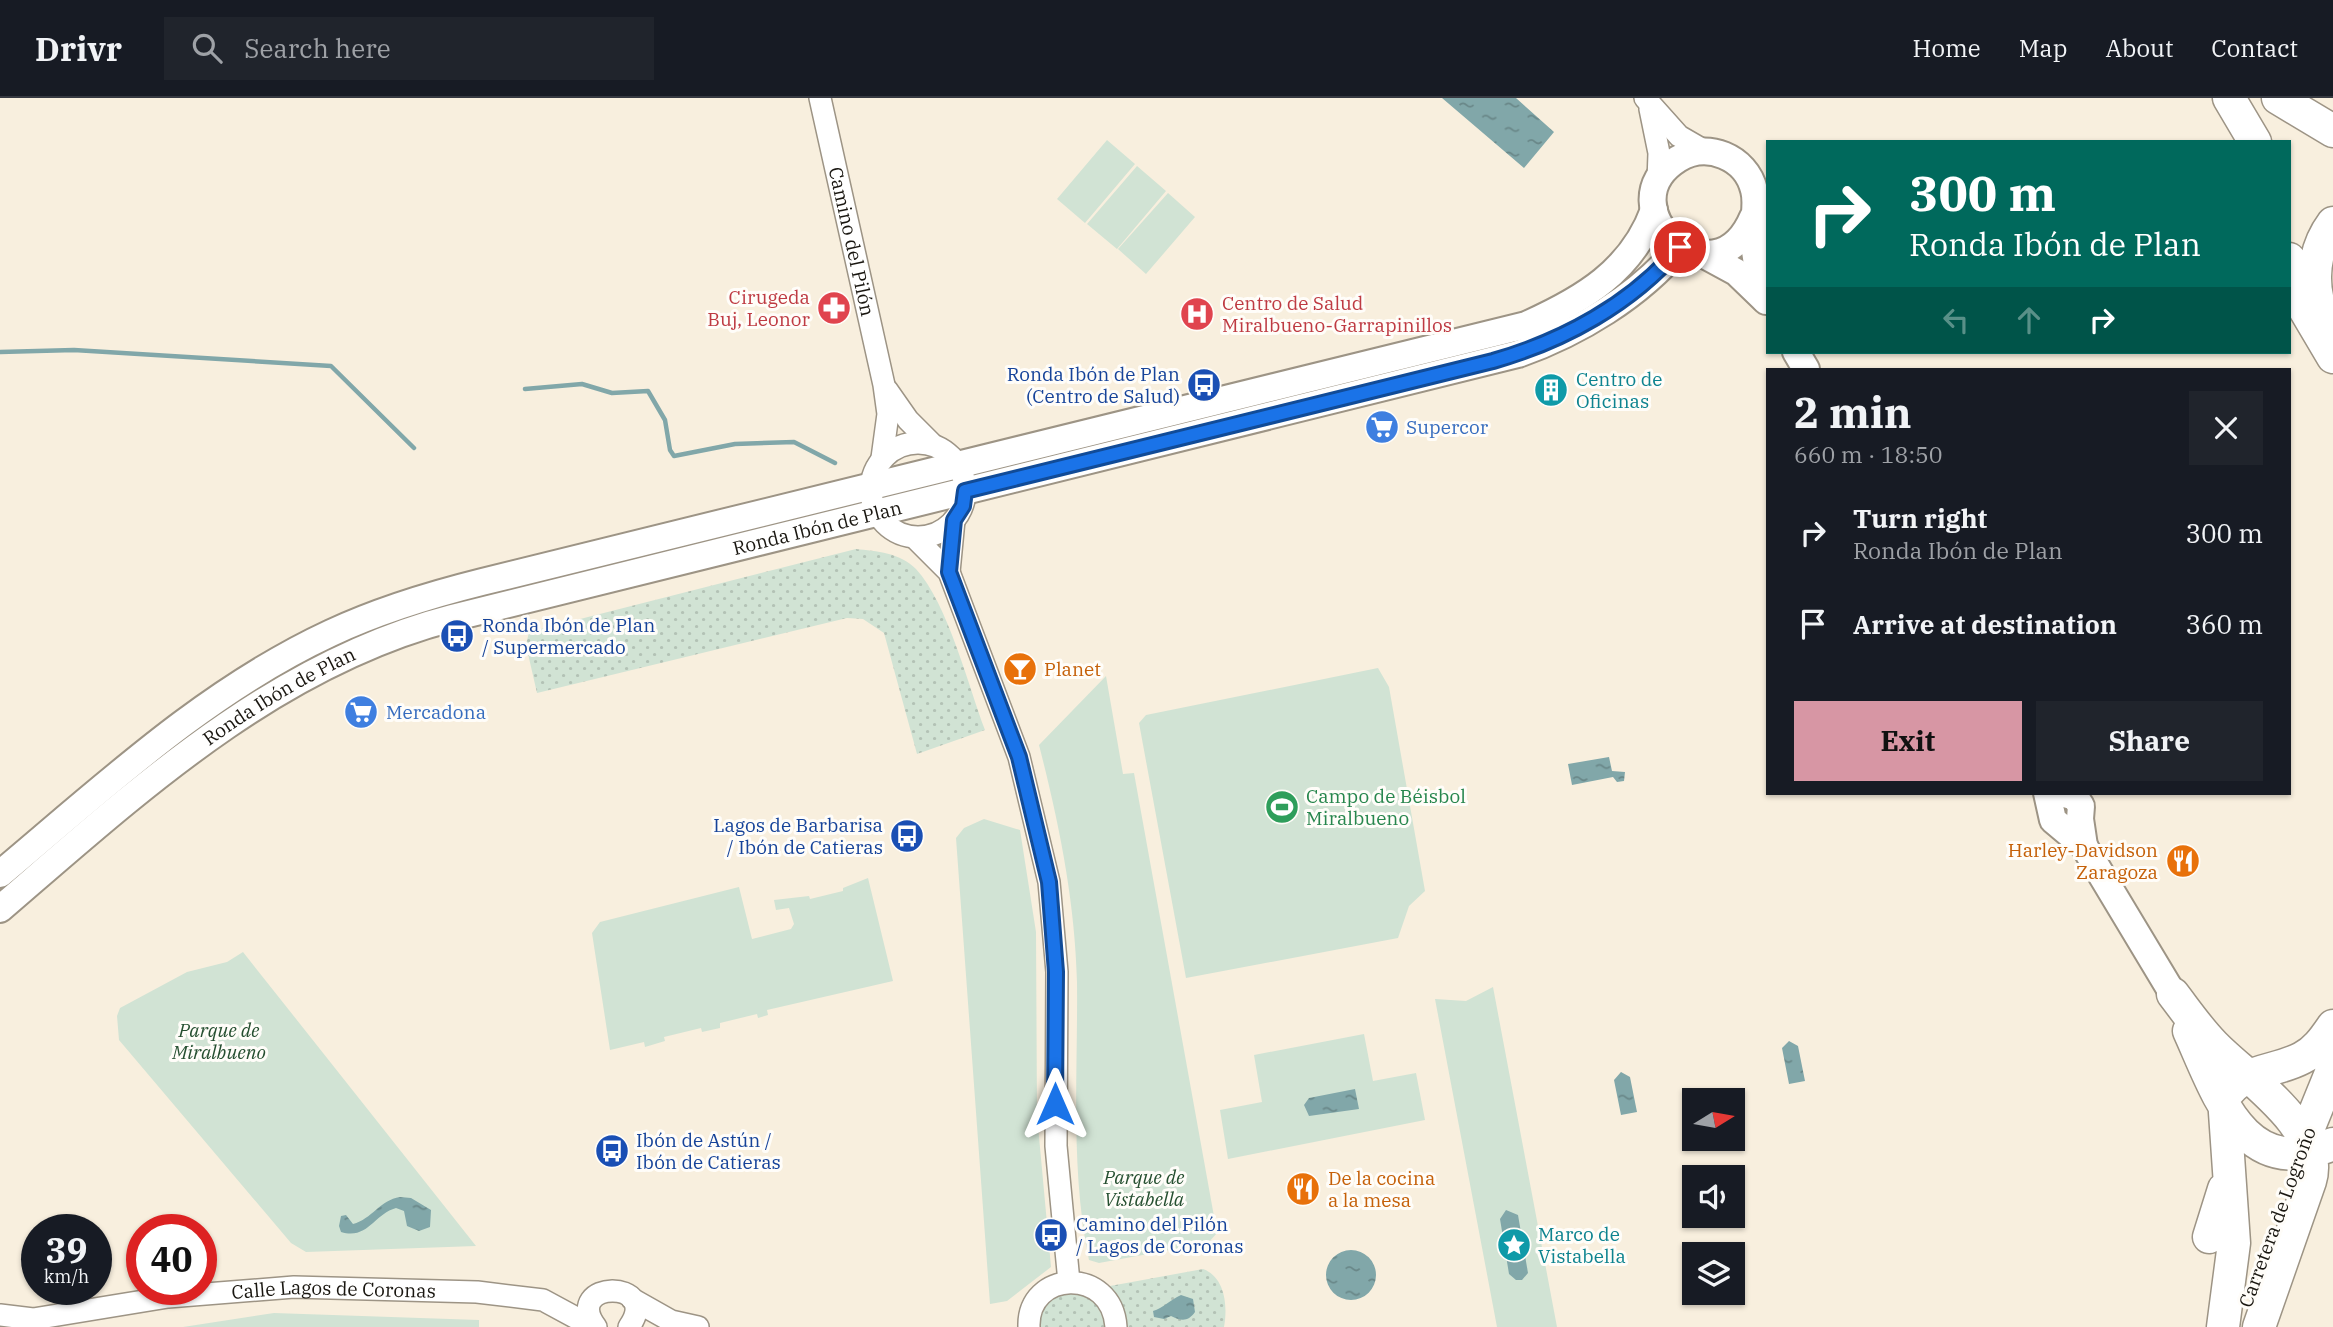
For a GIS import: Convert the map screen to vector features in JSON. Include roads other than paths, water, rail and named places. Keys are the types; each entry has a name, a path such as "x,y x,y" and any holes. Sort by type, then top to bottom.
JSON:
{"highway":[{"path":"2229,98 2254,140"},
{"path":"2278,98 2333,131"},
{"path":"2333,223 2316,255 2315,281 2319,302 2333,331"},
{"path":"2291,266 2304,308 2333,357"},
{"path":"2173,994 2213,1045 2280,1107 2316,1151 2312,1174 2259,1327"},
{"path":"2173,994 2222,1103 2240,1129 2259,1145 2276,1153 2316,1151"},
{"path":"2223,1327 2234,1243 2231,1171 2222,1103 2231,1088 2246,1075 2301,1059 2313,1051 2333,1026"},
{"name":"Carretera de Logroño","path":"2276,1327 2333,1068"},
{"name":"Carretera de Logroño","path":"2237,1327 2316,1151"},
{"path":"2209,1237 2231,1171"}],"main road":[{"path":"1766,298 1756,257 1754,190 1746,172 1731,158 1705,151 1693,152 1672,163 1658,181 1654,211 1663,232 1690,250 1746,279 1766,301"},
{"name":"Ronda Ibón de Plan","path":"0,874 204,708 338,629 397,606 469,585 1526,325 1572,304 1599,286 1638,245 1654,211"},
{"path":"1690,250 1723,250 1742,237 1753,217"},
{"name":"Ronda Ibón de Plan","path":"0,909 144,784 265,699 366,646 425,625 1493,361 1541,346 1575,330 1690,250"},
{"path":"2060,805 2173,994"}],"street":[{"name":"Camino del Pilón","path":"820,98 884,385 888,414 883,458 872,486"},
{"path":"1647,103 1679,136 1705,151"},
{"path":"1647,103 1659,153 1658,181"},
{"name":"Camino del Pilón","path":"884,385 902,414 931,443 949,451 958,464"},
{"path":"883,458 902,445 931,443"},
{"path":"872,486 878,513 894,532 915,538 940,533 954,520 963,506 965,491 958,464"},
{"path":"949,572 954,520"},
{"path":"915,538 949,572 1019,757 1049,882 1056,972 1056,1146 1069,1282"},
{"path":"1029,1327 1033,1306 1042,1294 1054,1286 1069,1282 1086,1284 1098,1290 1114,1311 1116,1327"},
{"name":"Calle Lagos de Coronas","path":"0,1315 26,1323 169,1297 294,1287 477,1292 553,1303 599,1293"},
{"path":"595,1327 590,1309 599,1293 617,1289 671,1321 698,1327"},
{"path":"629,1327 635,1312 632,1299"},
{"name":"Calle Lagos de Coronas","path":"553,1303 595,1327"},
{"path":"642,1327 671,1321"}],"water":[{"path":"1442,98 1516,98 1554,132 1524,168"},
{"path":"1609,757 1612,771 1625,772 1624,781 1617,782 1613,777 1572,785 1568,764"},
{"path":"1789,1041 1798,1046 1805,1081 1789,1084 1782,1048"},
{"path":"1621,1072 1630,1077 1637,1112 1621,1115 1614,1080"},
{"path":"1355,1089 1359,1109 1309,1116 1304,1105 1309,1098"},
{"path":"400,1197 411,1198 431,1210 430,1227 419,1231 407,1226 404,1211 396,1208 382,1215 364,1230 350,1234 341,1232 341,1216 346,1215 353,1224 360,1222 387,1202"},
{"path":"1506,1210 1518,1215 1528,1273 1522,1280 1516,1280 1509,1274 1500,1219"},
{"path":"1351,1250 1369,1257 1376,1275 1369,1293 1351,1300 1333,1293 1326,1275 1333,1257"},
{"path":"1181,1295 1193,1299 1195,1312 1190,1318 1184,1320 1171,1316 1164,1319 1154,1317 1153,1311"}],"waterway":[{"path":"0,352 74,350 331,366 414,448"},
{"path":"525,389 582,384 612,393 648,391 665,420 670,450 674,456 735,444 794,442 835,463"}],"place":[{"name":"Cirugeda Buj, Leonor","path":"834,308"},
{"name":"Centro de Salud Miralbueno-Garrapinillos","path":"1197,314"},
{"name":"Ronda Ibón de Plan (Centro de Salud)","path":"1204,385"},
{"name":"Centro de Oficinas","path":"1551,390"},
{"name":"Supercor","path":"1382,427"},
{"name":"Ronda Ibón de Plan / Supermercado","path":"457,636"},
{"name":"Planet","path":"1020,669"},
{"name":"Mercadona","path":"361,712"},
{"name":"Campo de Béisbol Miralbueno","path":"1282,807"},
{"name":"Lagos de Barbarisa / Ibón de Catieras","path":"907,836"},
{"name":"Harley-Davidson Zaragoza","path":"2183,861"},
{"name":"Ibón de Astún / Ibón de Catieras","path":"612,1151"},
{"name":"De la cocina a la mesa","path":"1303,1189"},
{"name":"Camino del Pilón / Lagos de Coronas","path":"1051,1235"},
{"name":"Marco de Vistabella","path":"1514,1245"}],"park label":[{"name":"Parque de Miralbueno","path":"219,1041"},
{"name":"Parque de Vistabella","path":"1144,1188"}]}
